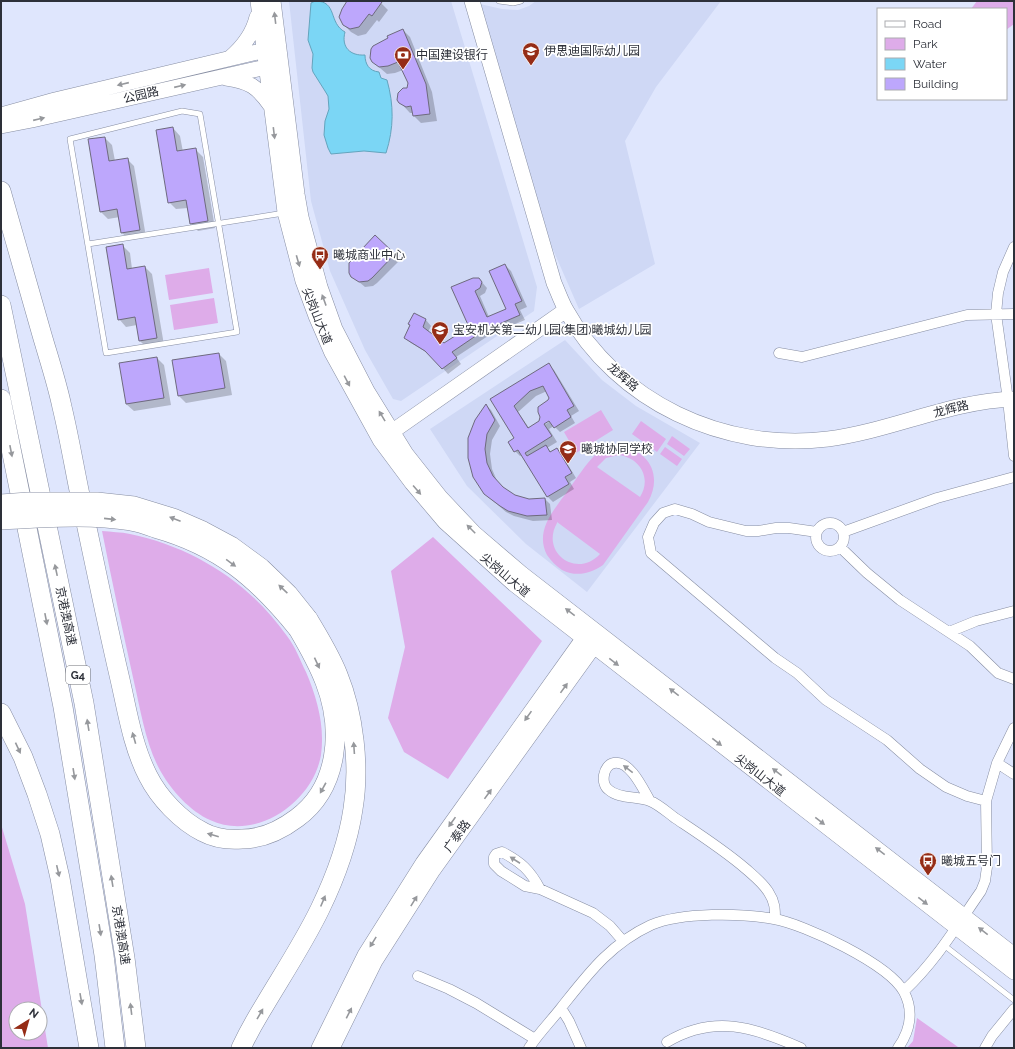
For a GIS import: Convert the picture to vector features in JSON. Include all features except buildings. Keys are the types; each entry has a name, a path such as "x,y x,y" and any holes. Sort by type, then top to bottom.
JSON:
{"highway":[{"path":"1,191 62,405 103,606 129,719 138,752 148,776 156,790 186,820 204,833 223,838 243,840 263,836 285,827 315,802 326,781 334,759 336,736 334,713 326,684 303,624 288,594 261,568 231,546 203,531 174,518 134,506 97,502 28,502 1,504"},
{"name":"京港澳高速","path":"1,305 84,703 125,958 136,1048"},
{"name":"京港澳高速","path":"1,399 63,707 104,955 115,1048"},
{"path":"1,520 95,517 132,521 199,543 227,560 254,580 278,604 303,624 326,648 339,676 349,711 354,738 356,774 354,809 346,841 335,874 320,909 241,1048"},
{"path":"1,713 23,757 50,834 61,886 89,1048"}],"main road":[{"name":"尖岗山大道","path":"273,1 278,47 273,65 271,106 285,212 303,281 332,353 386,436 412,483 445,522 514,584 592,637 961,922 1014,972"},
{"name":"龙辉路","path":"472,1 554,282 566,310 583,336 603,360 625,381 650,399 677,415 706,427 736,435 766,440 797,442 828,439 858,433 965,405 996,400 1011,400"},
{"name":"尖岗山大道","path":"258,6 264,51 273,65 306,238 320,287 335,330 360,378 386,436"},
{"path":"229,59 238,52 249,38 255,26 258,6"},
{"name":"公园路","path":"1,115 55,100 278,47"},
{"name":"公园路","path":"1,126 273,65"},
{"path":"221,77 237,79 253,85 271,106"},
{"path":"386,436 566,310"},
{"name":"广泰路","path":"318,1048 365,955 423,863 592,637"},
{"name":"广泰路","path":"332,1048 375,961 433,870 592,637"},
{"name":"尖岗山大道","path":"961,922 1014,955"}],"street":[{"path":"1014,247 1003,272 998,293 996,314 1011,400 1014,456"},
{"path":"779,353 802,357 967,315 1014,314"},
{"path":"843,532 937,498 1014,477"},
{"path":"817,532 789,528 746,531 709,522 692,514 675,509 663,513 658,518 654,523 648,538 651,552 826,700 887,740 920,769 946,786 967,796 986,801"},
{"path":"828,524 836,525 843,532 843,542 840,547 832,551 822,548 817,543 817,532 821,527 828,524"},
{"path":"840,547 867,573 900,600 970,646 998,673 1014,679"},
{"path":"949,632 976,620 1014,611"},
{"path":"904,991 945,946 981,891 985,881 987,868 986,801 997,763 1014,728"},
{"path":"650,801 632,771 625,766 615,763 609,765 603,778 608,790 615,794 650,801 723,851 758,880 769,892 776,905 775,919"},
{"path":"997,763 1014,774"},
{"path":"540,889 593,913 610,926 623,941"},
{"path":"528,1048 582,980 603,958 623,941 653,925 672,919 735,915 775,919 824,936 853,951 883,971 904,991 910,1008 910,1025 904,1040 898,1048"},
{"path":"418,976 476,1003 535,1039"},
{"path":"561,1008 569,1021 581,1048"},
{"path":"985,1048 992,1036 1014,1009"},
{"path":"667,1042 680,1034 694,1029 713,1026 731,1026 760,1032 801,1048"}],"lane":[{"path":"500,1 513,3 521,1"},
{"path":"182,111 200,114 237,332 106,354 88,244 70,139 182,111"},
{"path":"88,244 285,212"},
{"path":"945,946 1014,1000"}],"shaded area":[{"name":"曦城商业中心","path":"289,1 451,1 537,287 534,311 401,401 393,399 365,350 330,271 311,201"},
{"path":"536,1 721,1 656,87 625,141 655,264 579,309 551,245 480,4 502,9 518,10 529,6"},
{"name":"曦城协同学校","path":"565,340 602,380 636,406 700,443 587,592 526,544 467,486 430,429"}],"green space":[{"path":"977,1 1014,1 1014,24 1007,29 1007,8 972,8"},
{"path":"209,268 213,293 169,300 165,275"},
{"path":"214,298 218,323 174,330 170,305"},
{"path":"601,410 613,430 576,453 564,432"},
{"path":"641,421 666,439 657,452 632,434"},
{"path":"672,436 690,449 684,456 667,444"},
{"path":"615,446 629,448 645,458 650,465 654,482 648,502 603,565 593,571 583,574 562,570 547,555 544,546 543,537 548,520 552,512 591,459 601,451","holes":["619,455 633,460 642,470 645,483 640,497 597,467 606,458","557,522 600,554 591,561 581,564 572,563 564,559 557,553 553,544 553,534"]},
{"path":"665,447 682,459 677,466 660,454"},
{"path":"102,531 127,533 153,540 198,558 238,584 256,600 290,640 314,692 321,723 322,744 321,755 316,772 307,788 294,802 280,813 263,821 246,826 228,825 210,820 195,811 182,800 165,779 151,751 144,728"},
{"path":"433,537 542,641 448,779 404,752 388,718 405,647 391,571"},
{"path":"1,824 25,904 40,1001 8,1001 8,1041 47,1041 48,1048 1,1048"},
{"path":"917,1018 958,1047 907,1048 913,1041"}],"water":[{"path":"315,1 322,2 330,8 336,23 345,32 344,42 348,50 355,54 365,55 370,69 379,72 381,78 387,80 392,107 392,126 386,153 364,151 331,154 328,148 324,135 325,121 329,109 328,96 313,72 313,54 308,40 311,3"}],"place":[{"name":"伊思迪国际幼儿园","path":"531,66"},
{"name":"中国建设银行","path":"403,70"},
{"name":"曦城商业中心","path":"320,270"},
{"name":"宝安机关第二幼儿园(集团)曦城幼儿园","path":"440,345"},
{"name":"曦城协同学校","path":"568,464"},
{"name":"曦城五号门","path":"928,876"}]}
